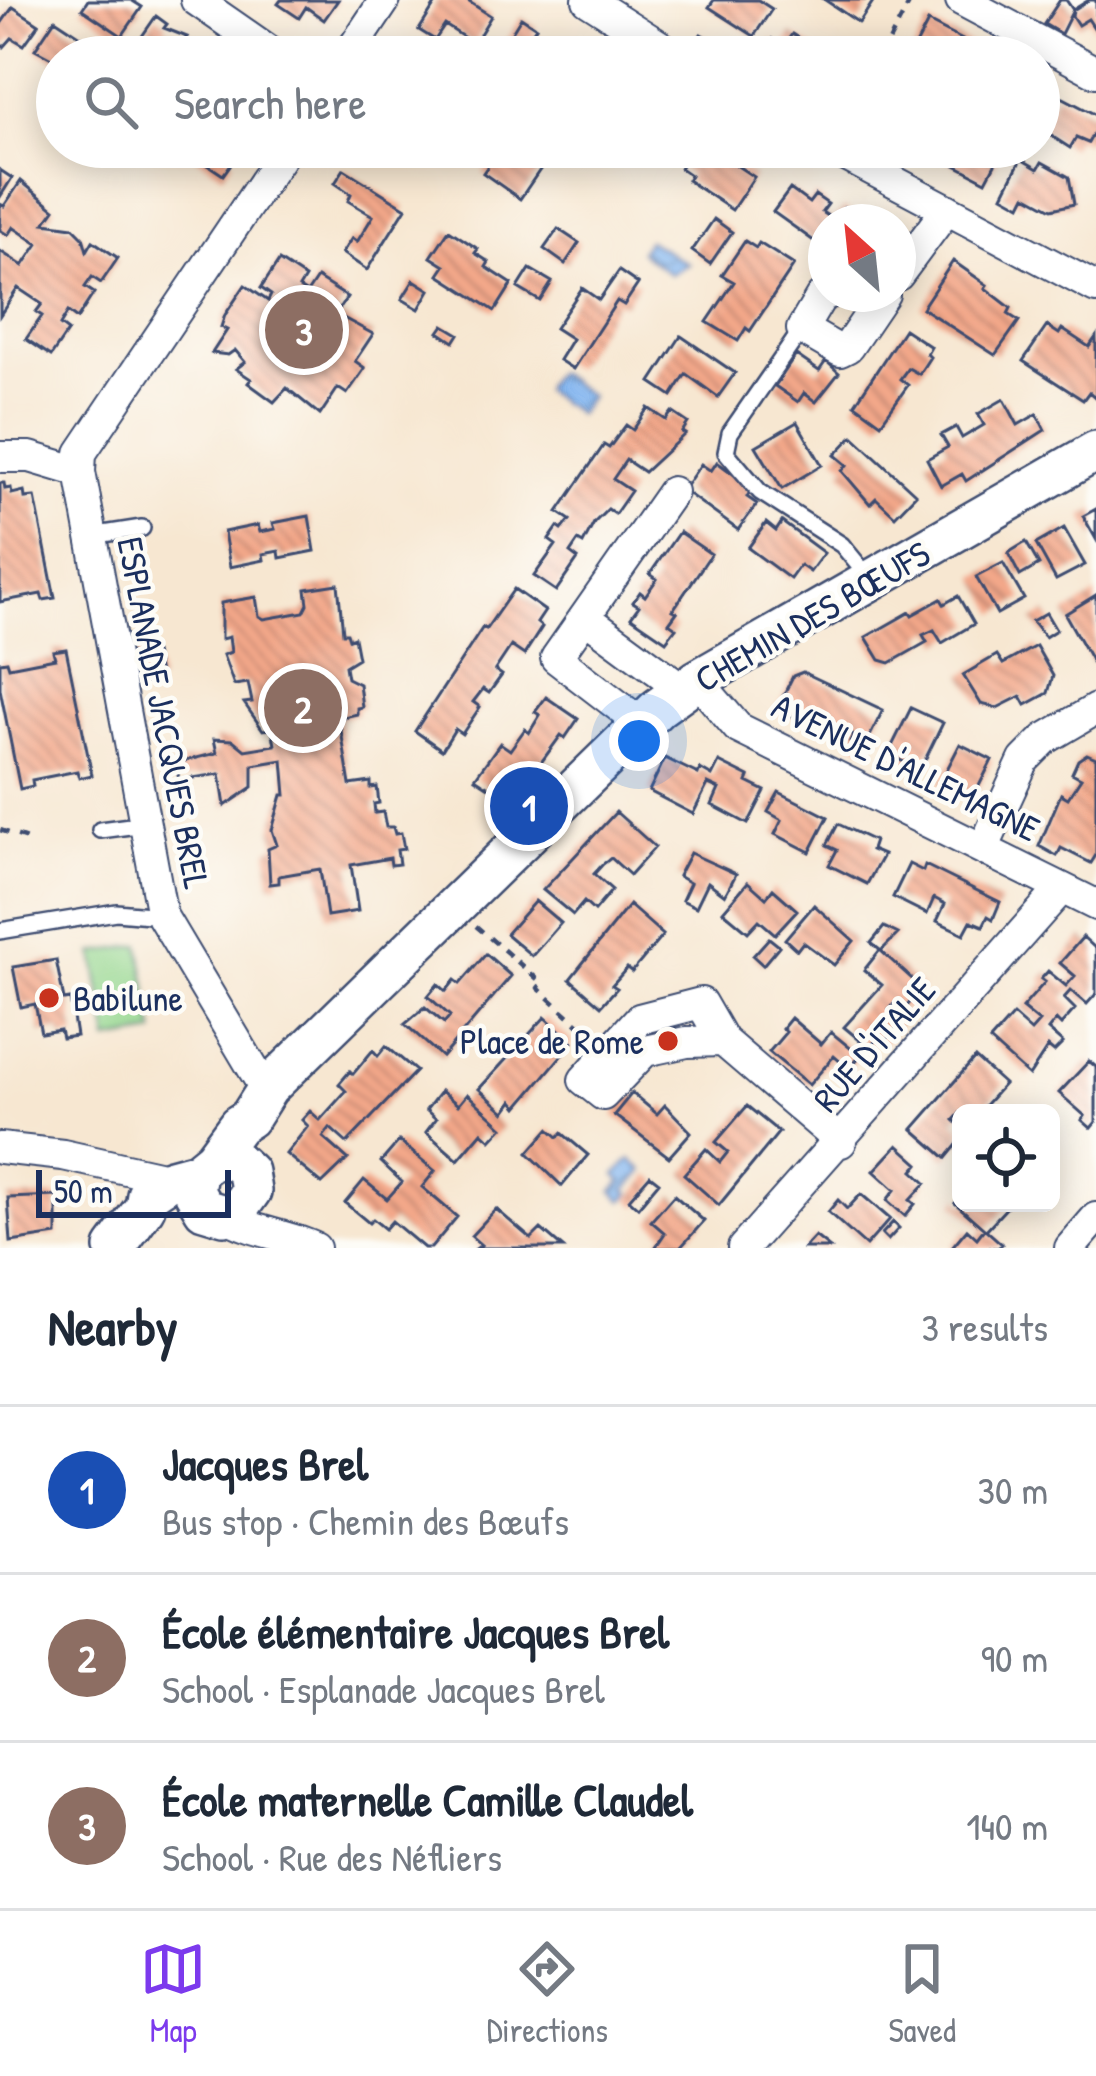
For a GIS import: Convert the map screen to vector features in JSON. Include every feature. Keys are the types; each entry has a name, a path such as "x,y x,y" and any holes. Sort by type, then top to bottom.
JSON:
{"street":[{"path":"196,0 248,36"},
{"path":"361,36 385,0"},
{"path":"588,0 644,36"},
{"path":"961,0 1028,36"},
{"path":"1060,53 1096,72"},
{"path":"0,458 30,457 80,472 81,453 273,168"},
{"path":"869,168 1094,280"},
{"path":"916,251 947,209"},
{"path":"812,312 802,329 841,352 872,312"},
{"name":"CHEMIN DES BŒUFS","path":"259,1103 642,724 691,685 1096,451"},
{"name":"ESPLANADE JACQUES BREL","path":"80,472 162,916 258,1077 259,1103"},
{"path":"642,724 556,658 672,492"},
{"name":"AVENUE D'ALLEMAGNE","path":"585,617 691,685 738,728 1096,905"},
{"path":"984,847 1024,760 1046,739 1096,710"},
{"name":"RUE D'ITALIE","path":"743,1248 1061,889"},
{"path":"723,1041 644,1051 603,1095 584,1080 639,1019 701,1003 723,1041 841,1142"},
{"path":"115,1248 205,1186 252,1129 259,1103"},
{"path":"0,1148 62,1155 118,1169 134,1200 205,1186"},
{"path":"205,1186 239,1225 302,1242"},
{"path":"1070,1248 1096,1218"}],"lane":[{"path":"802,329 730,433 726,452 760,491 842,544 870,581"},
{"path":"91,536 142,528"},
{"path":"100,830 145,824"},
{"path":"0,931 116,912 162,916"}],"path":[{"path":"892,36 910,0"},
{"path":"0,830 33,841"},
{"path":"453,907 542,983 538,988 609,1052"}],"green space":[{"path":"140,945 155,1033 109,1041 94,953"}],"water":[{"path":"648,240 688,264 670,274 640,252"},
{"path":"555,372 590,396 577,414 543,390"},
{"path":"631,1159 644,1171 626,1190 630,1194 623,1201 613,1191 622,1181 616,1175"}],"building":[{"path":"88,0 131,0 142,7 122,36 82,9"},
{"path":"281,0 338,0 324,20 306,7 299,18 278,4"},
{"path":"438,0 466,0 491,16 479,36 462,36 445,25 438,36 419,30"},
{"path":"714,0 758,0 772,9 754,36 709,7"},
{"path":"825,0 874,0 859,23"},
{"path":"1060,0 1066,0 1073,10 1061,34 1044,24"},
{"path":"1096,0 1096,31 1088,19 1078,25 1072,16 1073,10"},
{"path":"13,7 39,24 24,45 12,38 4,47 0,25"},
{"path":"156,16 167,24 164,28 184,36 142,36"},
{"path":"521,17 536,27 532,33 537,36 509,36"},
{"path":"55,19 81,36 44,36"},
{"path":"928,22 955,36 921,36"},
{"path":"1060,96 1096,115 1096,136 1088,143 1076,138 1070,148 1060,142"},
{"path":"486,168 541,168 520,199 483,173"},
{"path":"680,168 740,168 754,177 732,210 687,180 690,175"},
{"path":"961,168 993,168 986,181"},
{"path":"1016,168 1053,168 1069,177 1074,204 1052,209 1026,195 1021,205 1003,195"},
{"path":"344,169 406,208 367,270 342,253 352,238 357,242 373,216 348,201 351,194 335,183"},
{"path":"0,170 12,178 0,197"},
{"path":"21,181 55,209 45,223 73,227 87,251 93,241 118,258 101,283 92,277 85,287 94,293 77,319 68,312 60,325 68,331 51,356 26,339 42,316 36,312 42,304 18,288 0,315 0,251 23,266 38,244 13,227 8,235 0,230 0,204 4,206"},
{"path":"790,189 809,203 815,195 828,204 808,204 808,237 773,212"},
{"path":"714,219 732,232 710,264 692,251"},
{"path":"558,229 579,243 565,264 544,249"},
{"path":"449,230 478,249 475,253 489,262 486,267 512,284 495,311 439,275 445,266 431,257"},
{"path":"745,241 756,248 759,243 794,265 750,331 746,328 738,341 707,322 734,282 722,275"},
{"path":"279,261 305,278 299,288 307,293 317,278 347,297 336,314 373,334 355,361 365,368 347,394 338,388 320,415 287,388 274,402 248,383 251,379 236,369 245,362 235,350 228,355 212,353 227,330 221,327 225,315 245,285 268,301 271,295 261,288"},
{"path":"953,261 987,285 1019,321 995,355 922,308"},
{"path":"530,269 552,282 540,301 518,288"},
{"path":"619,271 638,284 624,305 617,301 573,369 559,360 572,339 555,328 582,288 599,300"},
{"path":"414,280 430,290 419,309 402,299"},
{"path":"444,325 459,334 454,342 439,332"},
{"path":"1047,326 1059,334 1062,329 1089,347 1096,337 1096,398 1089,392 1083,400 1023,361"},
{"path":"904,329 931,347 930,357 919,374 908,368 900,379 908,385 881,423 855,404"},
{"path":"681,336 735,373 718,397 686,374 672,396 651,382"},
{"path":"796,355 819,371 826,361 839,373 816,402 804,393 798,402 775,386"},
{"path":"1004,399 1018,425 1037,414 1045,430 966,481 962,474 941,486 927,459 948,447 941,435 956,427 962,438 984,425 978,414"},
{"path":"648,408 666,420 672,412 688,423 685,434 644,472 626,460 613,479 631,491 615,514 608,509 583,544 578,541 570,553 578,559 556,591 534,576 556,545 549,540 570,520 558,512 604,445 609,448 626,425 633,430"},
{"path":"797,422 822,465 782,489 756,446"},
{"path":"853,436 916,494 895,516 876,498 870,504 842,471 847,465 835,455"},
{"path":"717,462 752,488 747,497 757,504 738,530 683,490 701,464 711,471"},
{"path":"0,483 11,488 12,494 24,491 25,498 35,497 55,598 43,600 41,594 0,602"},
{"path":"1096,509 1096,539 1083,516"},
{"path":"309,516 315,551 280,558 279,551 263,554 264,560 230,567 224,532 258,525 260,532 275,529 273,523"},
{"path":"782,522 824,553 810,572 800,565 790,579 748,548 766,523 776,531"},
{"path":"1064,528 1085,565 1056,580 1036,544"},
{"path":"679,532 711,554 673,610 677,612 669,623 676,628 666,641 631,617 639,606 633,602 640,592 645,596 657,579 650,574"},
{"path":"1026,542 1039,565 1020,576 1008,553"},
{"path":"1003,563 1024,599 997,614 976,577"},
{"path":"338,584 343,633 354,637 358,658 345,666 347,678 359,684 362,707 357,714 339,718 350,785 371,782 371,788 377,787 375,813 383,812 386,827 401,833 404,849 397,850 399,864 391,865 390,858 351,865 358,911 327,916 320,869 279,876 279,883 270,884 268,849 277,845 272,830 282,795 286,795 283,760 253,765 253,787 225,806 220,774 179,780 176,763 217,753 214,739 233,740 245,750 275,745 272,729 263,730 244,703 252,702 248,683 234,685 223,655 231,652 229,637 221,639 221,603 256,597 259,616 264,619 304,612 306,589"},
{"path":"514,589 545,611 537,623 542,627 524,655 511,646 495,670 502,675 489,693 483,689 473,702 480,707 462,734 455,729 442,750 415,731 483,627"},
{"path":"1096,595 1096,660 1092,662 1065,614"},
{"path":"958,596 974,624 942,643 934,630 923,635 927,642 890,663 880,660 866,637 910,612"},
{"path":"1046,613 1056,630 1045,637 1032,621"},
{"path":"1036,646 1053,676 1048,693 1026,705 1021,696 997,708 981,704 963,675 997,655 1003,664"},
{"path":"66,649 92,775 79,778 77,771 32,780 33,786 20,789 0,689 0,662 7,661 9,667 55,658 53,651"},
{"path":"155,652 160,681 138,685 133,656"},
{"path":"803,672 883,710 864,748 850,742 853,735 826,725 822,731 777,708 793,676"},
{"path":"546,697 578,719 537,768 533,766 524,778 519,776 504,797 475,778 500,743 510,750 525,729 529,733"},
{"path":"911,708 943,723 920,770 888,754"},
{"path":"960,744 992,760 974,796 939,785"},
{"path":"1087,754 1096,758 1096,855 1091,863 1061,848 1057,856 1039,846 1061,794 1068,798 1081,778 1072,773"},
{"path":"665,758 698,774 700,769 712,776 719,762 749,777 747,782 765,791 748,824 712,805 719,789 708,784 693,814 649,791"},
{"path":"779,792 828,817 810,852 775,834 782,820 768,812"},
{"path":"616,812 655,847 630,875 611,858 603,864 594,874 612,890 594,911 584,902 573,915 543,890"},
{"path":"838,824 874,841 871,850 883,855 867,884 829,865 837,850 827,845"},
{"path":"690,853 736,874 725,895 708,882 696,907 682,900 690,883 678,876"},
{"path":"909,864 923,871 925,865 1000,902 993,919 988,916 983,926 971,921 964,934 937,921 945,904 934,898 927,914 893,897"},
{"path":"748,882 766,898 773,889 797,910 775,934 759,920 748,932 723,911"},
{"path":"535,901 561,923 532,956 506,934"},
{"path":"629,905 663,935 632,972 627,968 612,985 617,988 601,1006 570,979"},
{"path":"814,905 854,941 834,965 803,942 797,950 785,939"},
{"path":"884,927 898,934 881,951 922,988 903,1011 895,1003 889,1010 902,1022 884,1043 878,1038 869,1048 844,1027 882,985 864,970 880,950 871,943"},
{"path":"1083,937 1096,949 1096,994 1087,1004 1071,990 1064,998 1075,1009 1061,1025 1056,1020 1048,1030 1063,1043 1054,1052 1048,1047 1029,1076 990,1041 1013,1015 1031,1031 1039,1022 1022,1008 1045,982 1041,979 1048,971 1066,986 1075,976 1060,963"},
{"path":"769,938 779,946 763,965 753,956"},
{"path":"486,954 511,976 442,1057 405,1024 425,1007 444,1023 450,1016 428,996 438,984 446,991 455,980 460,984"},
{"name":"Babilune","path":"56,960 64,1000 70,999 76,1036 62,1038 60,1030 41,1033 35,1004 21,1007 13,967"},
{"path":"545,1017 573,1042 518,1107 513,1101 505,1112 479,1089"},
{"path":"791,1018 821,1044 831,1032 860,1056 849,1069 834,1056 809,1085 769,1052"},
{"path":"386,1046 416,1071 347,1143 330,1128 323,1137 348,1159 322,1184 286,1154 308,1126 302,1120 310,1111 320,1120 346,1091 339,1084 350,1071 353,1074 373,1050 378,1056"},
{"path":"975,1058 1004,1084 986,1104 952,1104 952,1151 946,1158 913,1129"},
{"path":"1089,1061 1096,1067 1096,1122 1091,1128 1082,1120 1085,1116 1059,1093"},
{"path":"441,1091 458,1105 467,1094 503,1127 491,1140 482,1132 458,1160 426,1132 436,1119 426,1110"},
{"path":"632,1093 657,1114 665,1105 691,1132 669,1157 614,1115"},
{"path":"747,1106 779,1132 719,1205 684,1174 706,1149 720,1162 728,1152 716,1142"},
{"path":"549,1129 558,1137 562,1133 588,1155 562,1186 528,1153"},
{"path":"399,1141 435,1171 422,1187 457,1217 431,1248 424,1248 392,1221 385,1229 373,1219 369,1223 345,1203 364,1180 387,1199 402,1182 381,1162"},
{"path":"898,1145 919,1164 913,1171 926,1183 910,1200 915,1204 905,1216 887,1200 895,1190 874,1171"},
{"path":"650,1175 659,1182 638,1207 629,1199"},
{"path":"861,1194 890,1219 866,1246 828,1212 838,1200 847,1209"},
{"path":"674,1195 704,1221 680,1248 655,1248 665,1233 651,1221"},
{"path":"57,1196 57,1235 11,1242 8,1198"},
{"path":"496,1209 531,1239 541,1229 563,1248 477,1248 481,1245 471,1236"},
{"path":"965,1212 1003,1212 986,1230 1002,1244 998,1248 951,1248 967,1229 977,1238 984,1229"},
{"path":"893,1222 899,1228 888,1240 882,1234"},
{"path":"815,1236 830,1248 804,1248"}],"place":[{"name":"École maternelle Camille Claudel","path":"304,330"},
{"name":"École élémentaire Jacques Brel","path":"303,708"},
{"name":"Jacques Brel","path":"529,806"},
{"name":"Babilune","path":"49,998"},
{"name":"Place de Rome","path":"668,1041"}]}
